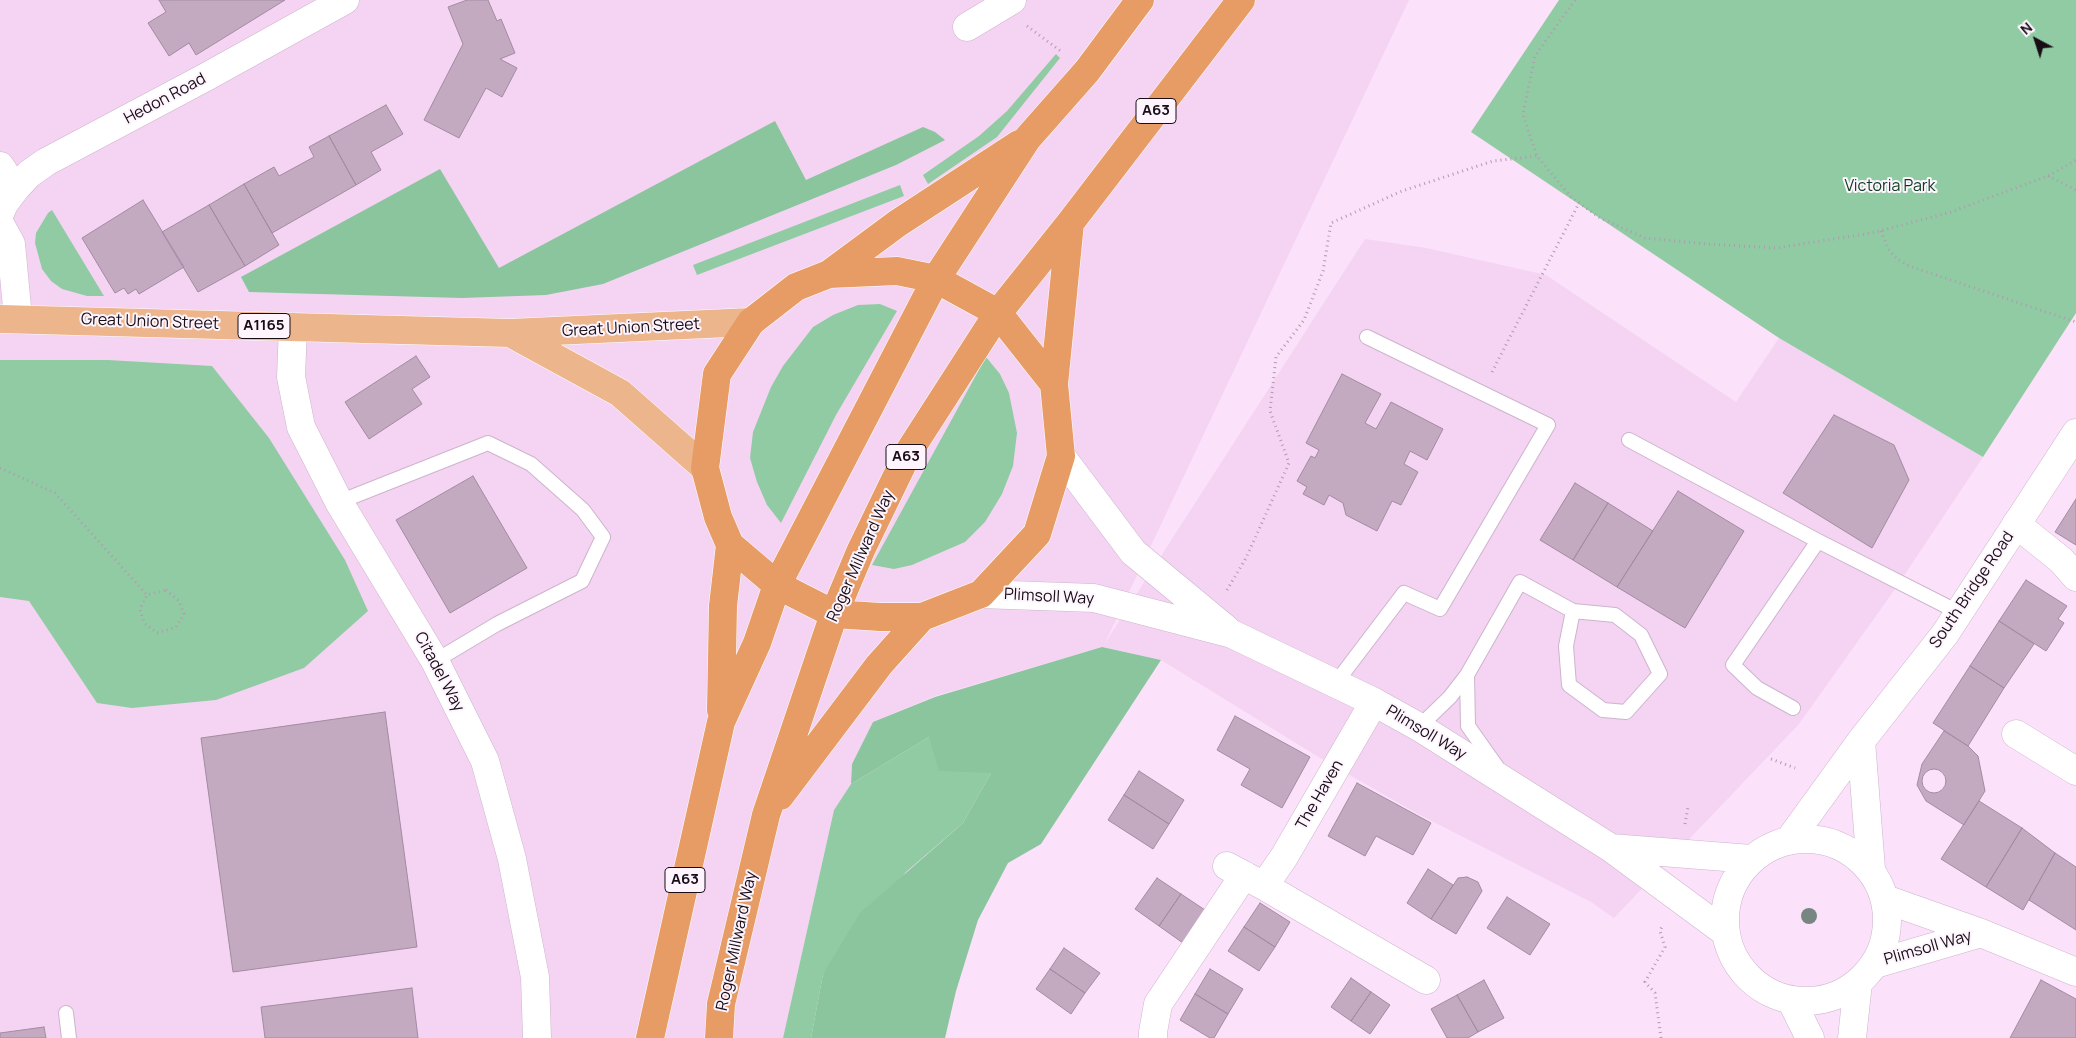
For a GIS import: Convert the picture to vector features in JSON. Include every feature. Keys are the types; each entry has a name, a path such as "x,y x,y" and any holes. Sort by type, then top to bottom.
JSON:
{"highway":[{"name":"A63","path":"721,722 757,643 777,585 936,279 1027,139 1086,71 1140,0"},
{"name":"Roger Millward Way","path":"719,1038 721,1004 766,815 834,614 861,550 908,453 998,312 1242,0"},
{"name":"A63","path":"829,274 898,223 1027,139"},
{"path":"1054,384 998,312 936,279 897,271 829,274 796,287 751,322 717,374 704,468 718,517 730,545 777,585 834,614 922,617 981,594 1037,534 1061,456 1054,384 1070,222"},
{"name":"A63","path":"650,1038 721,722 723,606 730,545"},
{"name":"Roger Millward Way","path":"766,815 879,665 922,617"}],"main road":[{"name":"Great Union Street","path":"9,319 510,333 751,322"},
{"name":"Great Union Street","path":"510,333 620,393 704,468"}],"street":[{"name":"Hedon Road","path":"0,213 4,204 29,174 46,162 206,77 344,0"},
{"path":"967,27 1018,12"},
{"path":"0,166 15,190"},
{"path":"0,224 11,244 9,319"},
{"name":"Citadel Way","path":"293,327 291,377 301,427 339,502 435,661 484,761 512,859 535,977 537,1038"},
{"name":"South Bridge Road","path":"1790,839 1860,741 1944,634 2076,434"},
{"name":"Plimsoll Way","path":"1061,456 1133,552 1232,634"},
{"path":"2016,524 2061,560 2076,577"},
{"name":"Plimsoll Way","path":"981,594 1094,598 1232,634 1374,702 1419,727 1611,848 1725,932"},
{"name":"The Haven","path":"1153,1038 1158,1004 1245,876 1284,857 1374,702"},
{"path":"2016,734 2076,771"},
{"path":"1860,741 1871,869"},
{"path":"1852,1038 1867,973 1885,943 1888,921 1885,899 1880,883 1871,869 1854,853 1834,843 1812,838 1790,839 1769,847 1751,859 1735,880 1726,905 1725,932 1733,956 1747,976 1767,992 1791,1000 1815,1001 1838,995 1867,973"},
{"name":"Plimsoll Way","path":"1611,848 1751,859"},
{"path":"1245,876 1426,980"},
{"name":"Plimsoll Way","path":"1885,899 1981,933 2076,972"},
{"name":"Plimsoll Way","path":"1867,973 1981,933"},
{"path":"1791,1000 1810,1038"}],"lane":[{"path":"1336,684 1404,593 1440,609 1548,425 1367,337"},
{"path":"1629,440 1818,542 1958,612"},
{"path":"339,502 488,443 531,464 584,510 603,537 582,581 497,624 435,661"},
{"path":"1794,708 1758,688 1733,664 1818,542"},
{"path":"1419,727 1450,697 1467,675 1520,582 1573,611 1616,615 1641,635 1660,674 1626,712 1603,710 1569,685 1566,646 1573,611"},
{"path":"1467,675 1468,726 1482,748 1510,784"},
{"path":"66,1013 69,1038"}],"path":[{"path":"1575,0 1535,56 1523,115 1537,156 1571,197 1600,218 1645,238 1776,248 1881,231 1950,212 2048,176 2076,160"},
{"path":"1018,12 1086,71"},
{"path":"1211,616 1246,558 1289,463 1270,411 1276,357 1304,320 1323,270 1331,223 1402,191 1493,160 1537,156"},
{"path":"2048,176 2076,190"},
{"path":"1482,393 1579,203"},
{"path":"1881,231 1888,249 1896,259 1909,266 2076,322"},
{"path":"0,468 55,494 147,596"},
{"path":"166,590 179,600 184,614 176,627 157,633 144,623 140,609 147,596 166,590"},
{"path":"1771,759 1795,768"},
{"path":"1661,1038 1655,993 1645,982 1665,946 1660,931 1664,923"}],"shaded area":[{"path":"0,0 1409,0 1105,643 1365,239 1426,248 1546,275 1736,402 1779,338 1983,457 1895,589 1799,724 1614,918 1591,902 1418,814 1325,761 1161,660 1102,647 935,696 873,722 852,764 851,784 834,810 783,1038 0,1038"}],"green space":[{"name":"Victoria Park","path":"1559,0 2076,0 2076,313 1983,457 1779,338 1471,132"},
{"path":"1056,54 1060,58 997,137 928,184 923,175 979,136 1007,111"},
{"path":"775,121 806,180 923,127 935,132 945,140 896,165 603,284 546,295 462,298 249,292 241,277 440,169 499,268"},
{"path":"900,185 904,196 697,275 693,265"},
{"path":"52,210 104,296 87,296 62,289 51,281 42,269 35,243 36,233 48,213"},
{"path":"880,304 897,311 836,415 781,523 767,505 757,482 750,458 753,432 771,387 783,366 813,327 833,315 858,305"},
{"path":"986,357 1000,374 1009,393 1017,433 1013,466 1002,494 985,522 965,542 912,565 894,569 872,565"},
{"path":"0,360 108,360 212,366 269,438 345,560 368,611 304,668 216,700 132,708 97,703 29,601 0,597"},
{"path":"1102,647 1161,660 1041,844 1008,863 978,920 956,991 945,1038 811,1038 823,974 860,913 963,823 991,773 939,771 929,737 851,784 852,764 873,722 935,697"},
{"path":"929,737 991,773 963,823 906,872 823,974 811,1038 783,1038 834,810 851,784"}],"building":[{"path":"159,0 285,0 196,55 189,43 169,56 148,23 166,12"},
{"path":"467,0 488,0 497,21 501,19 515,53 500,59 517,68 502,97 486,88 459,138 424,120 463,44 448,7"},
{"path":"386,105 403,134 371,152 381,170 356,185 329,136"},
{"path":"329,136 356,185 272,233 244,184 274,167 279,176 314,157 309,147"},
{"path":"244,184 279,245 245,266 209,205"},
{"path":"143,200 184,267 139,294 136,289 128,294 124,288 115,293 82,238"},
{"path":"209,205 245,266 198,292 162,232"},
{"path":"416,356 430,377 412,389 422,404 369,439 345,402"},
{"path":"1342,374 1381,394 1365,423 1376,429 1391,402 1443,429 1427,460 1410,451 1404,464 1418,472 1401,505 1392,501 1377,531 1346,515 1343,503 1329,495 1324,505 1303,494 1307,487 1297,481 1311,456 1315,458 1319,450 1306,443"},
{"path":"1834,415 1894,445 1909,480 1872,548 1783,493"},
{"path":"473,476 527,568 450,613 396,520"},
{"path":"1575,483 1608,503 1573,560 1540,540"},
{"path":"1678,491 1744,531 1685,628 1617,587"},
{"path":"2076,499 2076,545 2055,532"},
{"path":"1608,503 1653,531 1617,587 1573,560"},
{"path":"2026,580 2067,606 2058,619 2064,623 2046,651 1999,621"},
{"path":"1999,621 2034,644 2004,688 1970,666"},
{"path":"1970,666 2004,688 1968,746 1933,723"},
{"path":"385,712 417,947 233,972 201,738"},
{"path":"1235,716 1310,757 1282,808 1241,785 1250,769 1217,750"},
{"path":"1944,731 1968,746 1978,756 1985,791 1964,825 1926,801 1917,785 1922,764"},
{"path":"1934,769 1939,770 1945,776 1945,786 1939,792 1934,793 1929,792 1923,786 1922,781 1923,776 1929,770"},
{"path":"1139,771 1184,800 1169,824 1124,795"},
{"path":"1357,783 1431,823 1413,855 1376,836 1365,856 1328,836"},
{"path":"1124,795 1169,824 1153,849 1108,820"},
{"path":"1979,801 2022,828 1986,887 1941,859"},
{"path":"2022,828 2055,853 2023,910 1986,887"},
{"path":"2055,853 2076,867 2076,930 2029,900"},
{"path":"1428,869 1453,885 1431,919 1407,903"},
{"path":"1467,877 1478,882 1482,891 1456,934 1431,919 1458,878"},
{"path":"1157,878 1181,894 1159,926 1135,909"},
{"path":"1181,894 1205,910 1183,943 1159,926"},
{"path":"1507,897 1550,924 1530,955 1487,928"},
{"path":"1260,903 1290,922 1275,947 1244,927"},
{"path":"1244,927 1275,947 1259,971 1228,951"},
{"path":"1064,948 1100,973 1085,993 1050,969"},
{"path":"1050,969 1085,993 1071,1014 1036,989"},
{"path":"1210,969 1243,989 1228,1014 1195,994"},
{"path":"1351,978 1371,992 1351,1021 1331,1007"},
{"path":"1484,980 1504,1018 1478,1032 1457,995"},
{"path":"2041,980 2076,999 2076,1038 2010,1038"},
{"path":"412,988 418,1038 265,1038 261,1007"},
{"path":"1371,992 1390,1005 1370,1034 1351,1021"},
{"path":"1195,994 1228,1014 1214,1038 1210,1038 1180,1020"},
{"path":"1457,995 1478,1032 1468,1038 1447,1038 1431,1009"},
{"path":"44,1027 46,1038 0,1038 0,1033"}]}
